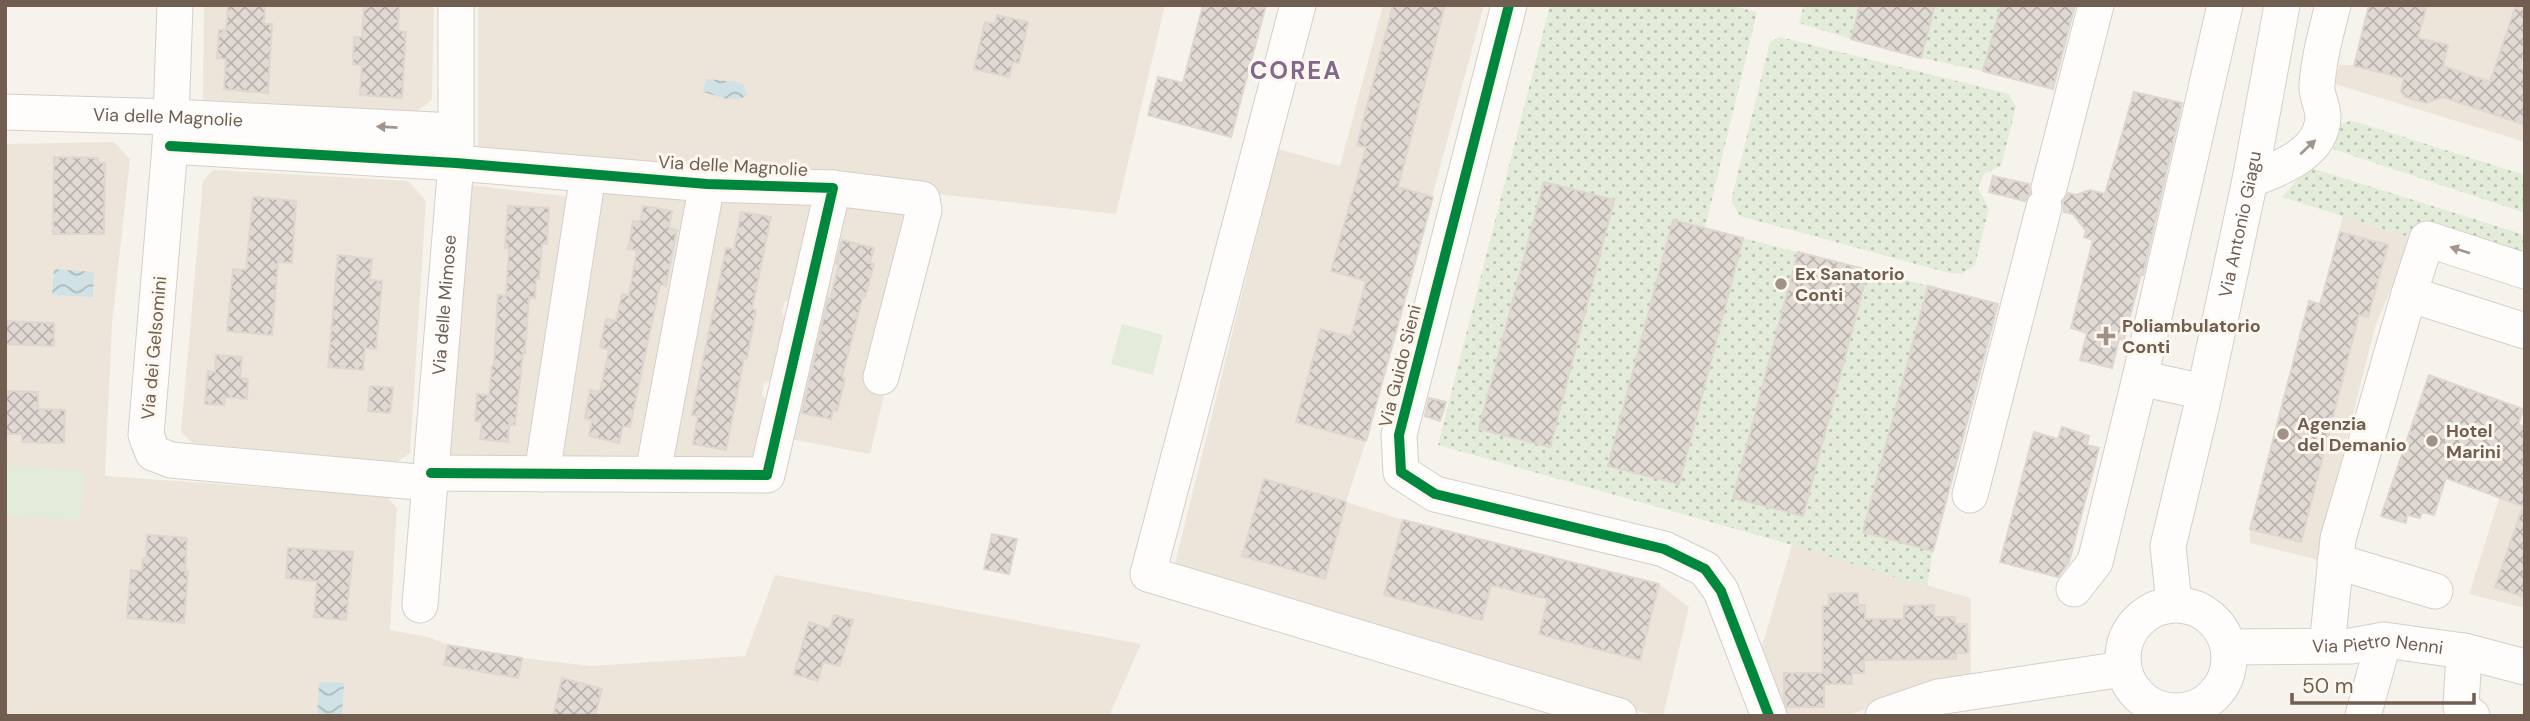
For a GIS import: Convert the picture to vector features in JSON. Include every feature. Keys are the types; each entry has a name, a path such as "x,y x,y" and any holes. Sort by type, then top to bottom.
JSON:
{"street":[{"name":"Via dei Gelsomini","path":"175,5 171,132 146,435 153,453 171,460 430,478"},
{"name":"Via delle Mimose","path":"420,604 455,147 456,5"},
{"path":"1298,5 1148,574 1619,716"},
{"name":"Via Guido Sieni","path":"1509,5 1399,435 1401,472 1436,494 1664,549 1705,569 1721,591 1769,716"},
{"path":"1969,495 2096,5"},
{"path":"2074,589 2095,562 2225,5"},
{"name":"Via Antonio Giagu","path":"2174,604 2168,546 2249,180 2282,5"},
{"path":"2249,180 2282,168 2315,143 2323,117 2316,89 2320,58 2333,5"},
{"name":"Via delle Magnolie","path":"5,112 171,132 455,147 588,175 707,184 833,188 922,199 924,211 881,377"},
{"path":"542,474 588,175"},
{"name":"Via delle Magnolie","path":"653,473 707,184"},
{"path":"430,478 653,473 767,475 833,188"},
{"path":"2328,646 2338,539 2427,239 2525,271"},
{"path":"2409,294 2525,331"},
{"path":"2140,378 2204,392"},
{"path":"2335,561 2435,591"},
{"path":"2174,604 2203,612 2223,633 2228,647 2229,663 2225,679 2217,692 2204,703 2189,709 2172,711 2155,707 2141,698 2129,685 2123,669 2125,639 2133,625 2144,614 2158,607 2174,604"},
{"path":"2363,716 2384,640"},
{"name":"Via Pietro Nenni","path":"2228,647 2351,646 2384,640 2463,651 2525,667"},
{"path":"2463,651 2461,707 2472,716"},
{"path":"1883,716 1938,697 2123,669"}],"shaded area":[{"path":"204,5 434,5 432,100 416,112 203,100"},
{"path":"478,5 1165,5 1116,214 927,193 478,154"},
{"path":"1383,5 1484,5 1366,441 1346,502 1403,520 1659,584 1689,607 1663,716 1173,572 1278,149 1340,166"},
{"path":"2369,5 2525,5 2525,142 2335,84 2339,65 2354,65"},
{"path":"114,142 130,159 112,324 105,476 386,496 397,508 390,630 428,637 448,645 522,658 591,666 745,656 775,575 1141,644 1109,716 5,716 5,144"},
{"path":"213,170 408,181 426,201 410,453 397,462 192,443 181,432 203,181"},
{"path":"471,185 571,197 537,458 446,467"},
{"path":"599,191 690,198 643,456 633,464 556,456"},
{"path":"719,196 808,199 816,210 794,299 785,301 782,312 788,327 773,380 764,382 762,395 767,401 750,467 665,467"},
{"path":"837,202 902,206 914,216 885,391 870,454 784,438"},
{"path":"2343,216 2412,238 2375,327 2327,517 2323,561 2250,543 2250,529 2309,301 2320,304"},
{"path":"2525,417 2525,608 2469,594"},
{"path":"1792,545 1971,598 1971,675 1845,716 1775,716 1756,666"}],"green space":[{"path":"1550,5 1729,5 1757,12 1705,228 1673,220 1609,466 1679,484 1743,238 1798,252 1733,498 1803,516 1868,270 1928,286 1863,532 1933,551 1927,587 1792,545 1438,445","holes":["1614,200 1550,447 1480,429"]},
{"path":"1804,5 1860,5 1851,39 1799,23"},
{"path":"1935,5 2001,5 1983,71 1921,58"},
{"path":"1780,37 2009,94 2016,107 2001,166 1984,174 1978,189 1989,208 1975,265 1962,274 1949,273 1740,216 1731,201 1770,42"},
{"path":"2353,121 2525,175 2525,213 2333,149 2330,138 2334,130 2339,125"},
{"path":"2308,167 2525,235 2525,259 2417,224 2412,238 2282,197"},
{"path":"1122,324 1163,335 1153,375 1111,364"},
{"path":"5,465 85,471 81,521 5,515"}],"water":[{"path":"706,79 738,82 743,84 747,94 732,99 703,92"},
{"path":"54,269 94,272 93,297 52,295"},
{"path":"319,682 344,683 342,716 317,716"}],"building":[{"path":"228,5 265,5 264,24 272,24 268,93 224,89 226,59 217,58 219,30 226,30"},
{"path":"364,5 399,5 398,31 406,32 402,98 360,95 362,65 353,64 354,37 362,37"},
{"path":"1203,5 1266,5 1231,137 1148,115 1158,77 1183,83"},
{"path":"1393,5 1445,5 1398,187 1433,197 1366,441 1296,422 1321,329 1351,337 1366,281 1331,271 1366,147 1357,145"},
{"path":"1860,5 1935,5 1921,58 1851,39"},
{"path":"2001,5 2075,5 2053,89 1983,71"},
{"path":"2369,5 2427,5 2418,38 2448,45 2443,66 2490,82 2516,5 2525,5 2525,51 2519,68 2525,70 2525,125 2443,97 2426,103 2406,97 2401,92 2404,78 2354,66"},
{"path":"997,15 1028,22 1019,63 1013,62 1009,77 974,69 985,22 995,24"},
{"path":"2134,92 2182,103 2143,275 2141,274 2124,340 2119,339 2112,368 2080,360 2087,333 2071,328 2093,240 2084,237 2086,231 2073,214 2064,212 2063,202 2068,193 2076,195 2090,190 2105,194"},
{"path":"54,157 98,158 98,163 105,163 104,234 53,234"},
{"path":"1993,176 2029,184 2030,193 2025,201 1989,192"},
{"path":"1544,182 1614,200 1550,447 1479,429"},
{"path":"253,197 296,201 292,263 278,262 272,335 227,331 233,269 246,270"},
{"path":"508,206 549,208 547,244 542,244 535,298 529,297 525,353 515,425 509,425 508,442 480,439 482,422 475,421 477,394 489,395 494,366 498,295 506,296"},
{"path":"643,206 672,211 669,228 677,230 666,286 660,284 630,427 623,426 619,443 589,436 592,420 585,418 590,390 600,392 609,350 600,347 606,319 616,321 622,294 629,295 637,250 628,249 633,221 640,222"},
{"path":"741,212 771,217 752,309 756,310 747,359 744,358 726,450 693,444 698,416 692,415 726,248 734,249"},
{"path":"1673,220 1743,238 1679,484 1608,466"},
{"path":"2340,232 2388,245 2368,317 2359,315 2301,542 2250,529 2309,301 2320,304"},
{"path":"842,240 874,248 870,263 874,264 842,377 845,378 837,411 833,410 831,419 802,413 828,298 830,299 839,264 836,264"},
{"path":"1798,252 1868,270 1803,516 1733,498"},
{"path":"338,255 372,259 370,280 382,281 376,349 365,348 363,370 328,367"},
{"path":"1928,286 1998,304 1933,551 1863,532"},
{"path":"5,321 54,323 54,346 5,344"},
{"path":"216,355 242,357 240,378 248,379 247,399 225,397 224,405 205,404 208,371 215,372"},
{"path":"2429,375 2523,409 2518,425 2525,426 2525,507 2446,478 2434,515 2422,512 2420,518 2407,515 2406,523 2381,516"},
{"path":"370,386 393,388 390,413 368,411"},
{"path":"5,391 38,392 38,409 65,410 64,443 22,442 22,434 5,434"},
{"path":"1429,398 1446,402 1440,421 1425,416"},
{"path":"2062,427 2089,436 2087,445 2099,448 2069,562 2058,577 2000,562 2034,432 2058,439"},
{"path":"1264,479 1346,502 1325,579 1242,556"},
{"path":"2522,509 2525,510 2525,597 2495,587"},
{"path":"1403,520 1659,584 1640,660 1539,634 1548,599 1491,585 1482,620 1384,595"},
{"path":"992,534 1017,539 1009,574 984,569"},
{"path":"147,535 187,538 185,571 188,571 184,623 127,618 131,570 142,571 143,558 146,558"},
{"path":"288,548 353,552 346,620 314,617 317,581 286,578"},
{"path":"1858,593 1858,605 1865,605 1865,619 1904,619 1904,606 1934,605 1934,617 1955,617 1955,624 1967,624 1968,653 1956,653 1956,659 1864,660 1864,673 1852,673 1852,684 1824,684 1824,707 1787,707 1784,699 1784,673 1823,673 1823,606 1829,606 1829,594"},
{"path":"834,615 853,620 840,666 823,662 818,681 794,674 809,622 830,629"},
{"path":"448,645 522,658 518,678 444,665"},
{"path":"562,678 602,689 595,716 553,716"}],"cycle path":[{"path":"1509,5 1399,435 1401,472 1435,494 1664,549 1705,569 1721,591 1769,716"},
{"path":"170,146 456,163 707,184 833,188 767,475 431,473"}],"place":[{"name":"Ex Sanatorio Conti","path":"1781,284"},
{"name":"Poliambulatorio Conti","path":"2106,336"},
{"name":"Agenzia del Demanio","path":"2283,434"},
{"name":"Hotel Marini","path":"2432,441"}],"district":[{"name":"COREA","path":"1296,71"}]}
